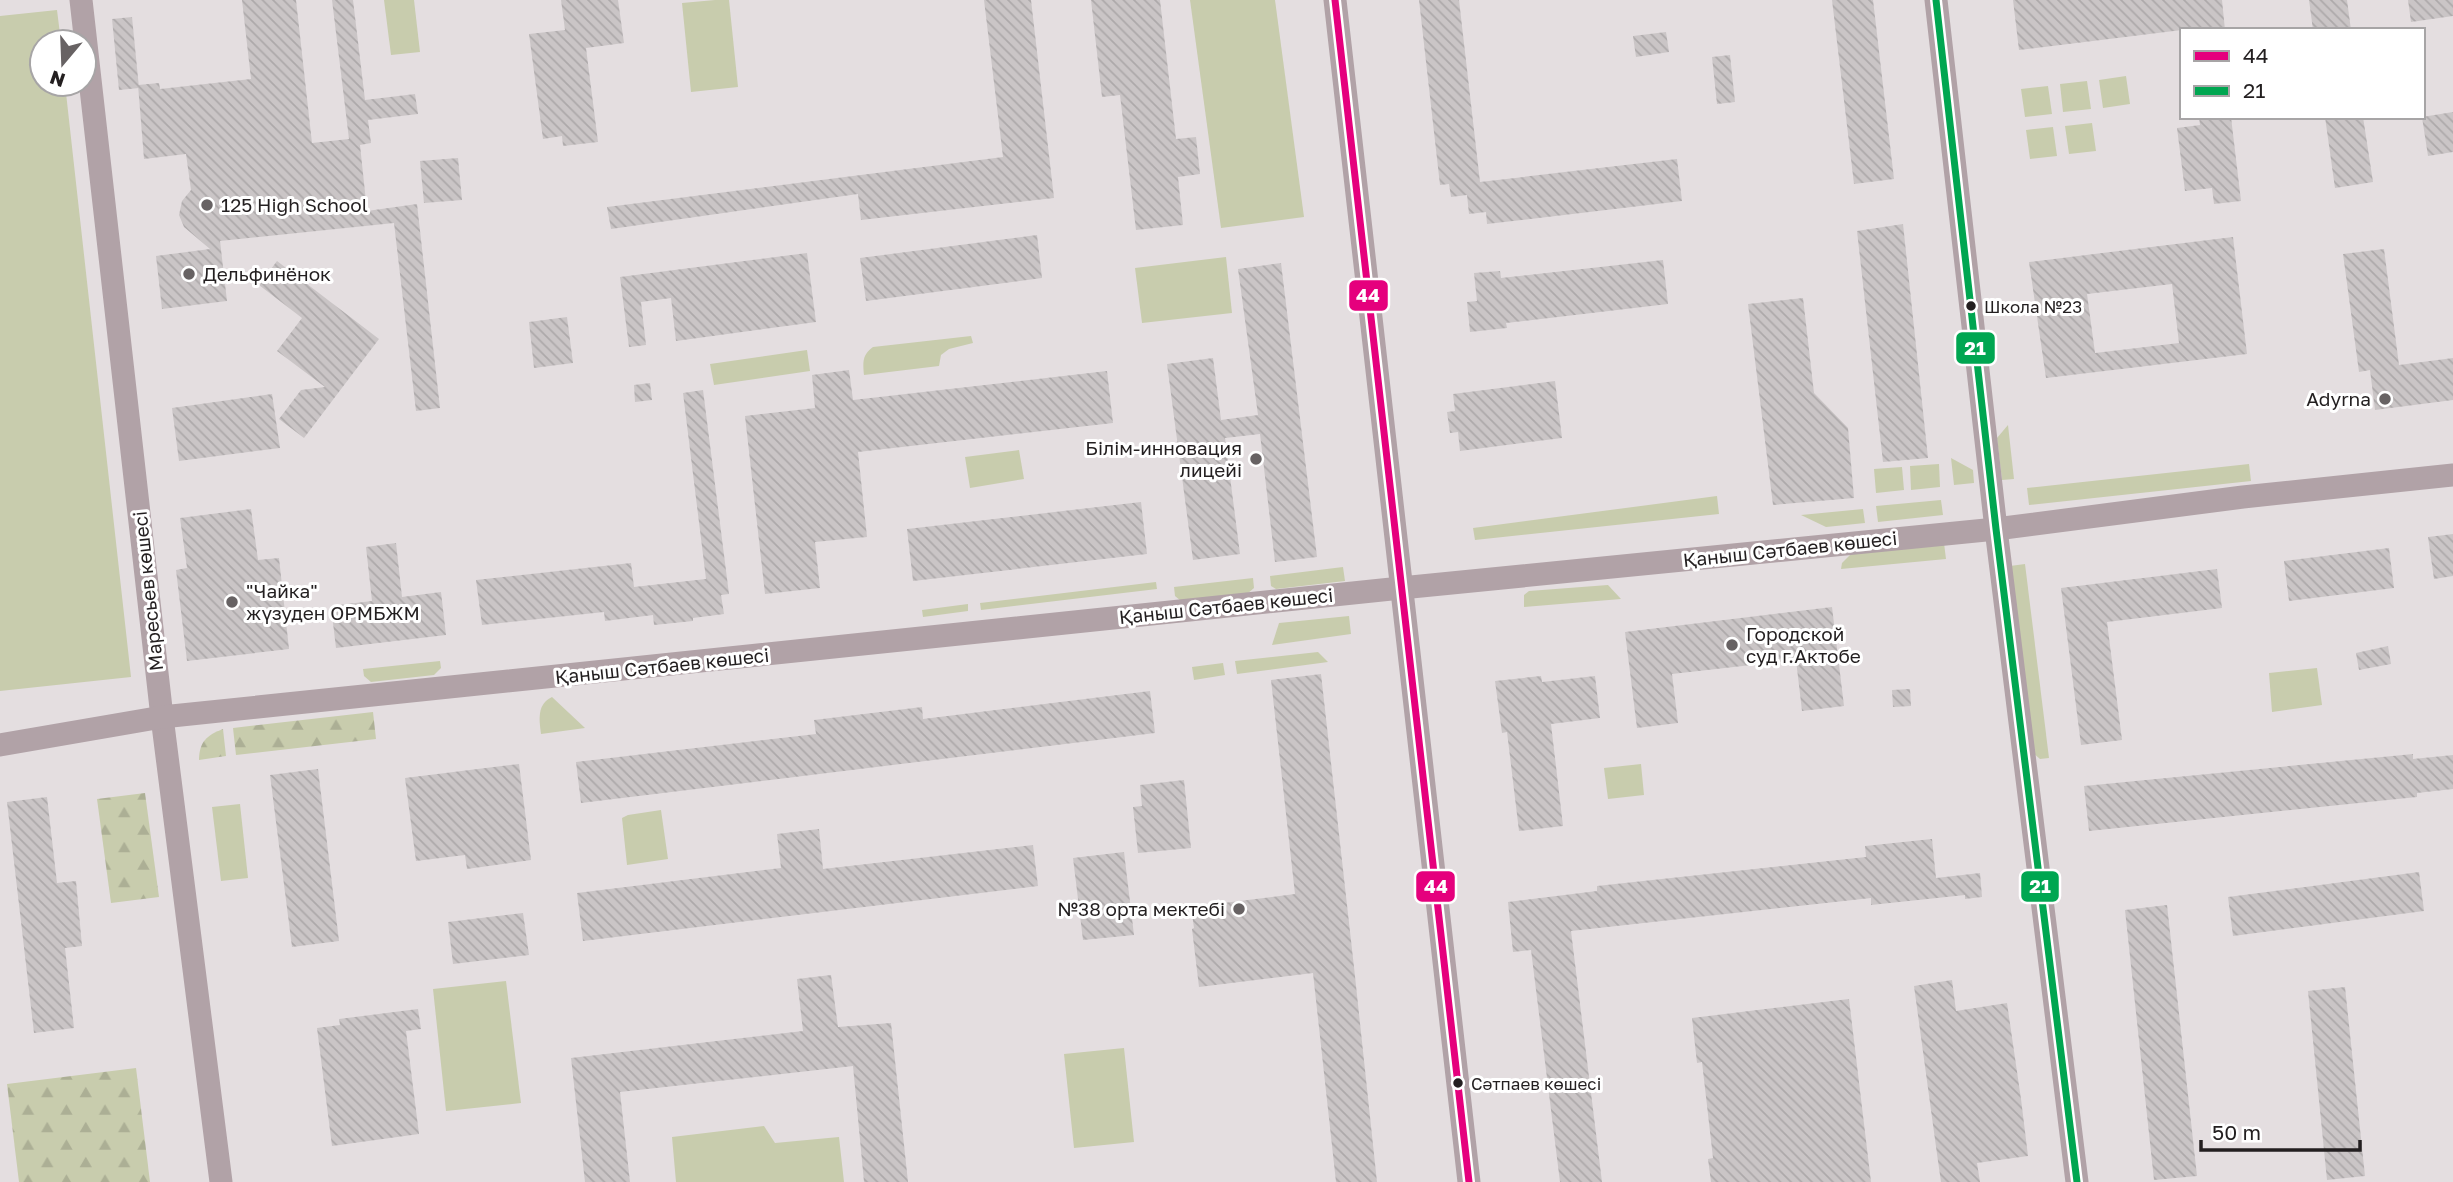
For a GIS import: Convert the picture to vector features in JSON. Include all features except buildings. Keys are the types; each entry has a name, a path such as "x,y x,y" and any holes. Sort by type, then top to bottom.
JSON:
{"street":[{"name":"Маресьев көшесі","path":"81,0 162,717 221,1182"},
{"path":"1335,0 1469,1182"},
{"path":"1937,0 1996,528 2077,1182"},
{"name":"Қаныш Сәтбаев көшесі","path":"0,745 162,717 1401,587 1996,528 2453,475"}],"green space":[{"path":"384,0 414,0 420,52 391,55"},
{"path":"729,0 738,87 691,92 682,3"},
{"path":"1190,0 1275,0 1304,217 1221,228"},
{"path":"57,10 59,28 28,28 28,98 67,98 131,677 0,691 0,16"},
{"path":"2126,76 2130,104 2103,108 2099,80"},
{"path":"2087,81 2091,109 2063,112 2060,84"},
{"path":"2048,86 2052,114 2025,117 2021,89"},
{"path":"2092,123 2096,151 2069,154 2065,126"},
{"path":"2053,127 2057,156 2030,159 2026,130"},
{"path":"1226,257 1232,313 1142,323 1135,268"},
{"path":"971,336 973,343 949,349 941,355 939,366 864,375 864,359 873,347"},
{"path":"807,350 810,371 714,385 710,364"},
{"path":"2008,425 2014,479 2002,480 1997,438"},
{"path":"1019,450 1024,479 970,488 965,457"},
{"path":"1951,458 1973,470 1974,483 1954,485"},
{"path":"1939,464 1940,487 1911,490 1910,466"},
{"path":"2249,464 2251,481 2029,505 2027,488"},
{"path":"1902,467 1904,490 1876,493 1874,469"},
{"path":"1717,496 1719,514 1475,540 1473,528"},
{"path":"1941,500 1943,515 1878,522 1876,506"},
{"path":"1863,509 1865,523 1826,527 1801,515"},
{"path":"1944,543 1946,559 1841,569 1842,563 1852,553"},
{"path":"2025,564 2049,758 2040,759 2032,752 2010,566"},
{"path":"1343,567 1345,581 1276,589 1271,586 1270,576"},
{"path":"1253,578 1254,588 1247,594 1181,601 1175,596 1174,587"},
{"path":"1156,582 1157,589 981,610 980,603"},
{"path":"1608,585 1621,599 1524,607 1524,595 1529,591"},
{"path":"968,604 968,611 923,617 922,610"},
{"path":"1349,616 1351,634 1272,645 1279,623"},
{"path":"1318,652 1328,662 1237,674 1235,661"},
{"path":"440,661 441,668 434,675 371,682 364,676 363,669"},
{"path":"1223,663 1225,675 1194,680 1192,667"},
{"path":"2317,668 2322,705 2272,712 2269,673"},
{"path":"552,697 585,728 541,734 541,708"},
{"path":"373,712 376,739 236,755 233,728"},
{"path":"223,729 226,756 199,760 200,748 205,740"},
{"path":"1641,764 1644,795 1608,799 1604,768"},
{"path":"145,793 159,897 111,903 97,799"},
{"path":"240,804 248,878 221,881 212,807"},
{"path":"661,810 668,859 627,865 622,818"},
{"path":"506,981 521,1103 446,1111 433,989"},
{"path":"1124,1048 1134,1142 1074,1148 1064,1054"},
{"path":"136,1068 150,1182 19,1182 7,1084"},
{"path":"764,1126 775,1143 839,1137 844,1182 676,1182 672,1137"}],"transit line":[{"name":"44","path":"1335,0 1469,1182"},
{"name":"21","path":"1936,0 1996,529 2077,1182"}],"place":[{"name":"125 High School","path":"207,205"},
{"name":"Дельфинёнок","path":"189,274"},
{"name":"Школа №23","path":"1971,306"},
{"name":"Adyrna","path":"2385,399"},
{"name":"Білім-инновация лицейі","path":"1256,459"},
{"name":"\"Чайка\" жүзуден ОРМБЖМ","path":"232,602"},
{"name":"Городской суд г.Актобе","path":"1732,645"},
{"name":"№38 орта мектебі","path":"1239,909"},
{"name":"Сәтпаев көшесі","path":"1458,1083"}]}
